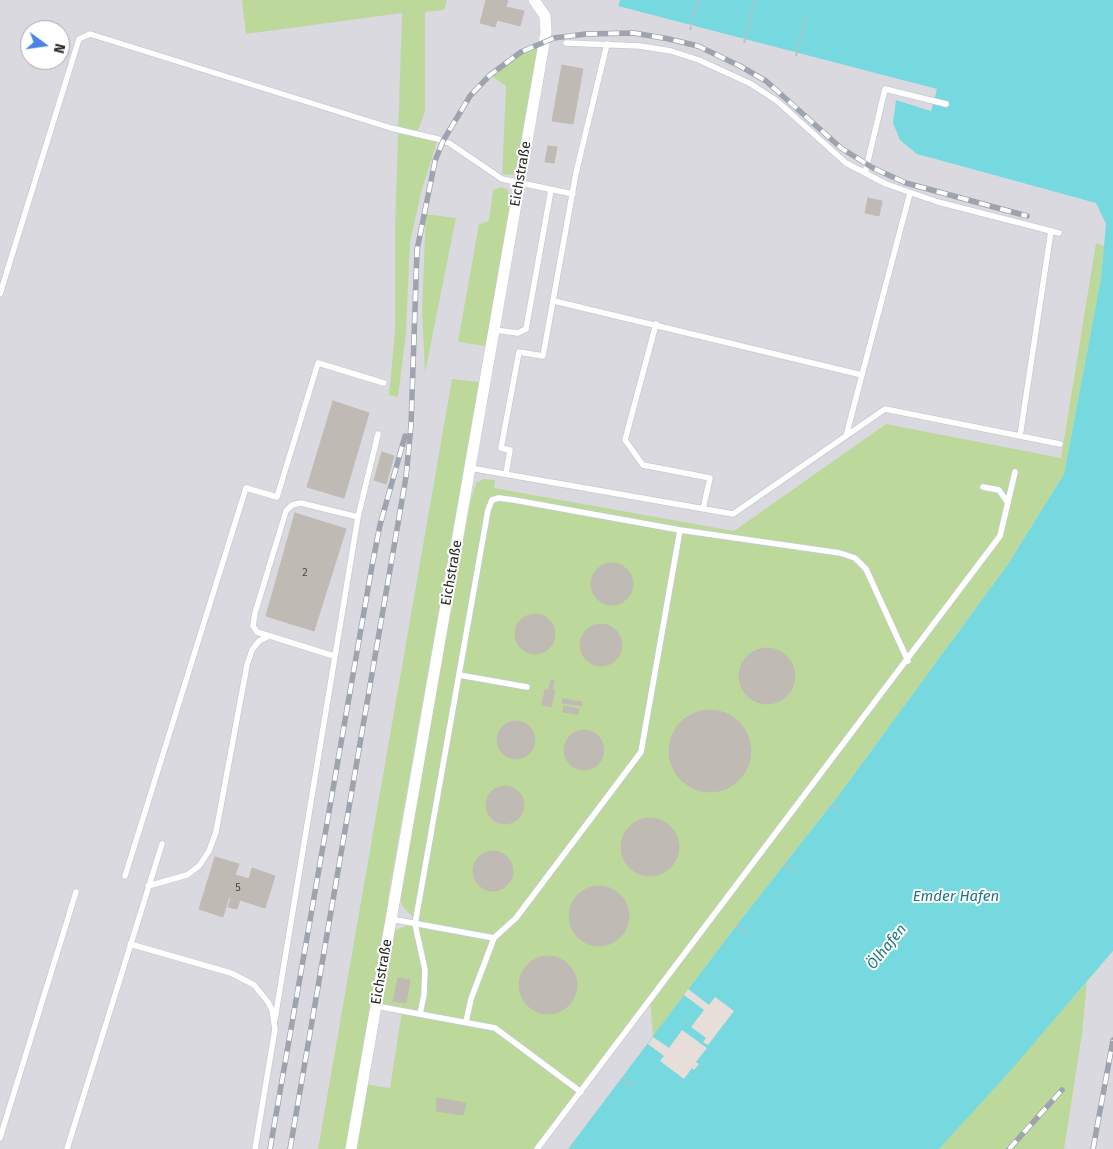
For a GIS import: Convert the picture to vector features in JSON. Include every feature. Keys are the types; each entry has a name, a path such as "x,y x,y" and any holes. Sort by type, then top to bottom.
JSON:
{"street":[{"name":"Eichstraße","path":"351,1149 546,32 545,16 534,0"}],"lane":[{"path":"0,294 79,39 90,34 391,128 438,139 449,143 502,178 573,194"},
{"path":"566,43 607,44 671,51 699,60 744,80 776,101 846,163 865,173 910,193 1059,233"},
{"path":"506,474 510,450 501,448 519,352 543,356 573,194 607,44"},
{"path":"865,173 885,89 946,104"},
{"path":"494,330 518,333 526,329 552,190"},
{"path":"846,436 910,193"},
{"path":"1020,436 1051,231"},
{"path":"554,300 862,375"},
{"path":"656,324 625,440 643,465 710,478 703,509"},
{"path":"126,876 246,488 277,497 318,363 384,383"},
{"path":"470,468 733,514 885,409 1060,444"},
{"path":"255,1149 334,656 358,517 378,434"},
{"path":"537,1149 908,661 1000,536 1015,472"},
{"path":"983,487 999,490 1008,503"},
{"path":"420,1014 424,995 425,970 416,924 488,510 492,500 499,498 514,500 680,530 840,553 855,558 866,568 908,661"},
{"path":"334,656 257,632 253,626 286,511 292,505 301,503 358,517"},
{"path":"466,1022 471,999 494,938 516,918 641,752 680,530"},
{"path":"148,886 188,875 199,866 208,851 216,832 247,665 252,650 259,640 269,636"},
{"path":"459,675 527,687"},
{"path":"67,1149 162,844"},
{"path":"0,1138 76,892"},
{"path":"391,919 494,938"},
{"path":"130,944 242,978 263,994 275,1019"},
{"path":"376,1006 495,1028 581,1092"}],"path":[{"path":"690,30 698,0"},
{"path":"744,43 754,2"},
{"path":"796,56 806,15"},
{"path":"831,805 842,812"},
{"path":"785,864 797,873"},
{"path":"736,926 748,934"},
{"path":"622,1078 634,1086"},
{"path":"571,1145 576,1149"}],"shaded area":[{"path":"0,0 620,0 619,6 938,89 931,111 896,100 917,154 1096,203 1107,224 1101,278 1064,474 1008,564 568,1149 0,1149"},
{"path":"1113,951 1113,1149 939,1149 1011,1070"}],"green space":[{"path":"242,0 447,0 444,10 425,12 425,111 417,134 438,139 422,189 410,242 406,333 398,397 389,395 395,331 395,230 402,13 246,34"},
{"path":"544,42 516,172 512,175 502,174 506,86 490,75 521,52"},
{"path":"501,187 507,189 512,202 486,346 458,342 479,224 489,221 493,190"},
{"path":"426,214 456,218 425,373 422,308"},
{"path":"1096,243 1104,246 1101,278 1064,474 1008,564 841,792 736,926 653,1037 650,1001 537,1149 318,1149 452,379 479,382 389,893 377,1001 395,930 415,923 412,916 402,906 400,895 470,503 476,483 483,479 495,480 494,488 734,531 886,424 1061,458","holes":["376,1006 402,1011 390,1088 363,1084"]},
{"path":"1087,982 1082,1034 1064,1149 939,1149"}],"water":[{"name":"Emder Hafen","path":"620,0 1113,0 1113,951 1011,1070 939,1149 568,1149 736,926 841,792 1008,564 1064,474 1101,278 1106,224 1096,203 917,154 900,140 893,123 896,100 931,111 937,89 618,6"}],"pier":[{"path":"688,989 709,1005 715,997 734,1011 708,1045 703,1042 706,1038 691,1027 704,1010 684,995"},
{"path":"682,1030 707,1048 696,1062 699,1064 694,1070 692,1068 684,1079 660,1061 664,1056 648,1044 653,1037 669,1048"}],"building":[{"path":"486,0 508,0 506,7 524,11 520,26 497,20 495,27 480,23"},
{"path":"562,65 583,69 573,124 552,121"},
{"path":"548,146 557,147 554,163 545,162"},
{"path":"868,198 882,201 879,216 865,213"},
{"path":"333,401 369,413 344,498 307,487"},
{"path":"382,452 394,456 386,484 374,480"},
{"path":"295,513 346,529 314,631 266,616"},
{"path":"612,563 627,569 633,584 627,599 612,605 597,599 591,584 597,569"},
{"path":"539,614 546,617 552,623 555,634 554,642 546,651 539,654 531,654 524,651 516,642 515,630 518,623 527,615"},
{"path":"605,624 613,627 619,633 622,645 619,657 613,663 597,666 589,663 583,657 580,641 583,633 589,627"},
{"path":"761,648 773,648 783,652 791,660 795,676 791,692 783,700 773,704 761,704 751,700 743,692 739,682 739,670 743,660 751,652"},
{"path":"551,680 554,681 552,690 555,690 551,707 542,705 545,689 549,690"},
{"path":"563,699 582,702 582,706 562,703"},
{"path":"564,706 579,709 578,714 563,712"},
{"path":"710,710 726,713 739,722 748,735 751,751 748,767 739,780 726,789 710,792 694,789 681,780 672,767 669,751 672,735 681,722 694,713"},
{"path":"516,721 530,726 535,740 530,754 516,759 502,754 497,740 502,726"},
{"path":"588,730 595,733 601,739 604,750 603,758 595,767 588,770 580,770 573,767 565,758 564,746 567,739 576,731"},
{"path":"505,786 512,787 518,792 523,798 523,812 518,818 512,823 505,824 498,823 492,818 487,812 486,805 487,798 492,792 498,787"},
{"path":"650,818 661,820 674,831 679,847 677,858 666,871 650,876 639,874 626,863 621,847 623,836 634,823"},
{"path":"489,851 497,851 504,854 510,860 513,871 510,882 504,888 497,891 489,891 482,888 476,882 473,875 473,867 476,860 482,854"},
{"path":"215,857 239,864 235,875 249,879 252,868 275,876 265,908 240,900 237,909 228,907 231,898 229,897 223,917 199,909"},
{"path":"599,886 616,891 624,899 629,916 624,933 616,941 599,946 582,941 574,933 569,916 574,899 582,891"},
{"path":"548,956 564,961 572,969 577,985 572,1001 564,1009 548,1014 532,1009 524,1001 519,985 524,969 532,961"},
{"path":"398,978 410,980 406,1003 393,1001"},
{"path":"437,1098 466,1103 463,1115 436,1111"}],"railway":[{"path":"290,1149 406,477 411,426 417,250 435,161 443,141 470,96 490,75 521,52 554,38 586,34 634,33 669,39 698,46 766,81 841,148 873,168 906,183 1027,216"},
{"path":"270,1149 372,566 380,525 405,436"},
{"path":"1093,1149 1113,1040"},
{"path":"1009,1149 1062,1090"}],"water label":[{"name":"Ölhafen","path":"887,947"}]}
